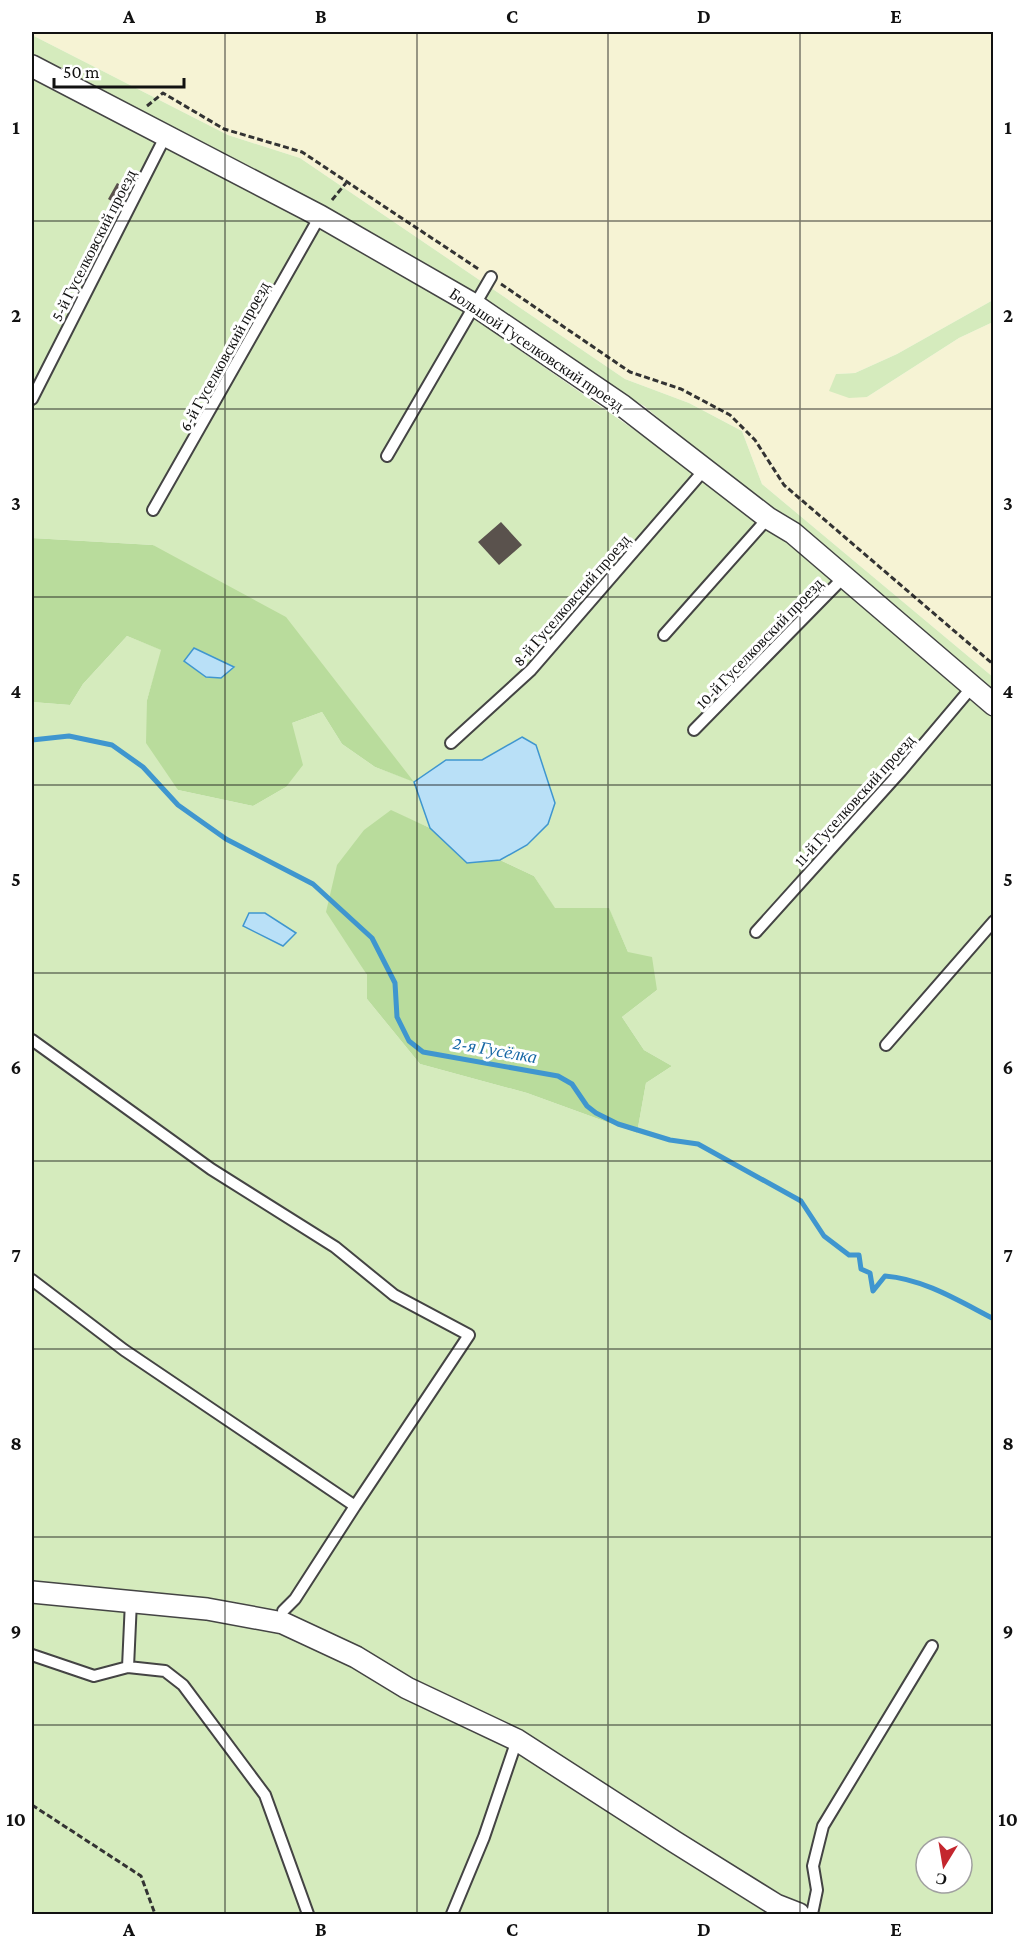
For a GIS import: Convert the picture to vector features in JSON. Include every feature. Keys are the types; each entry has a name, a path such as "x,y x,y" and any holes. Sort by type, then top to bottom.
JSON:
{"street":[{"name":"Большой Гуселковский проезд","path":"32,66 320,216 473,304 623,406 768,518 793,532 993,705"},
{"path":"32,1592 207,1609 283,1623 356,1657 407,1688 517,1740 776,1905 799,1914"}],"lane":[{"name":"5-й Гуселковский проезд","path":"32,399 165,137"},
{"name":"6-й Гуселковский проезд","path":"153,510 320,216"},
{"path":"387,456 473,304 491,277"},
{"name":"8-й Гуселковский проезд","path":"451,743 531,670 705,468"},
{"path":"664,635 768,518"},
{"name":"10-й Гуселковский проезд","path":"694,730 844,577"},
{"name":"11-й Гуселковский проезд","path":"756,932 901,771 972,687"},
{"path":"886,1045 993,921"},
{"path":"32,1040 211,1169 335,1247 394,1295 470,1335 355,1506 296,1599 282,1611"},
{"path":"32,1280 124,1350 355,1506"},
{"path":"128,1667 131,1601"},
{"path":"812,1914 816,1890 813,1866 823,1826 932,1646"},
{"path":"32,1655 94,1676 128,1667 165,1671 183,1686 265,1795 308,1914"},
{"path":"452,1914 484,1837 517,1740"}],"path":[{"path":"132,119 163,93 224,129 302,152 630,372 681,389 730,415 755,440 784,485 993,665"},
{"path":"32,1805 141,1876 155,1914"}],"shaded area":[{"path":"32,32 993,32 993,300 897,354 855,373 836,374 867,397 959,338 993,322 993,677 762,484 742,431 689,403 625,379 300,158 228,135 32,35"}],"green space":[{"path":"32,35 228,135 300,158 625,379 689,403 742,431 762,484 993,677 993,698 644,406 32,60"},
{"path":"32,72 322,225 462,310 787,536 993,714 993,1914 32,1914 32,702 70,705 83,684 127,636 162,650 147,700 178,790 253,806 286,787 292,723 322,712 342,744 375,767 413,781 153,545 32,538","holes":["522,737 546,778 555,803 527,845 500,860 534,876 555,909 609,909 628,952 657,990 622,1017 644,1050 672,1066 646,1083 637,1133 527,1093 420,1064 367,999 367,975 351,947 391,811 430,828 414,782 446,760 482,760"]},
{"path":"993,300 993,322 959,338 867,397 849,398 829,391 836,374 855,373 897,354"},
{"path":"32,538 153,545 286,617 414,782 375,767 342,744 322,712 292,723 303,765 286,787 253,806 178,790 146,743 147,700 161,650 127,636 83,684 70,705 32,702"},
{"path":"391,810 430,828 467,863 500,860 534,876 555,908 609,908 628,952 652,957 657,990 622,1017 644,1050 672,1066 646,1083 637,1133 527,1093 420,1064 367,999 367,975 326,912 337,865 364,830"}],"water":[{"path":"194,648 234,667 221,678 206,677 184,661"},
{"path":"522,737 536,745 555,803 548,824 527,845 500,860 467,863 430,828 414,782 446,760 482,760"},
{"path":"249,913 265,913 296,933 283,946 243,926"}],"building":[{"path":"117,183 127,188 118,205 108,199"},
{"path":"501,522 522,545 499,565 478,542"}],"waterway":[{"name":"2-я Гусёлка","path":"32,740 69,736 112,745 143,767 178,805 226,839 313,884 372,938 395,983 397,1017 409,1041 423,1052 558,1076 572,1084 587,1106 596,1113 618,1124 670,1140 698,1144 801,1201 824,1236 849,1255 859,1255 861,1269 870,1273 873,1291 885,1276 914,1281 994,1319"}]}
